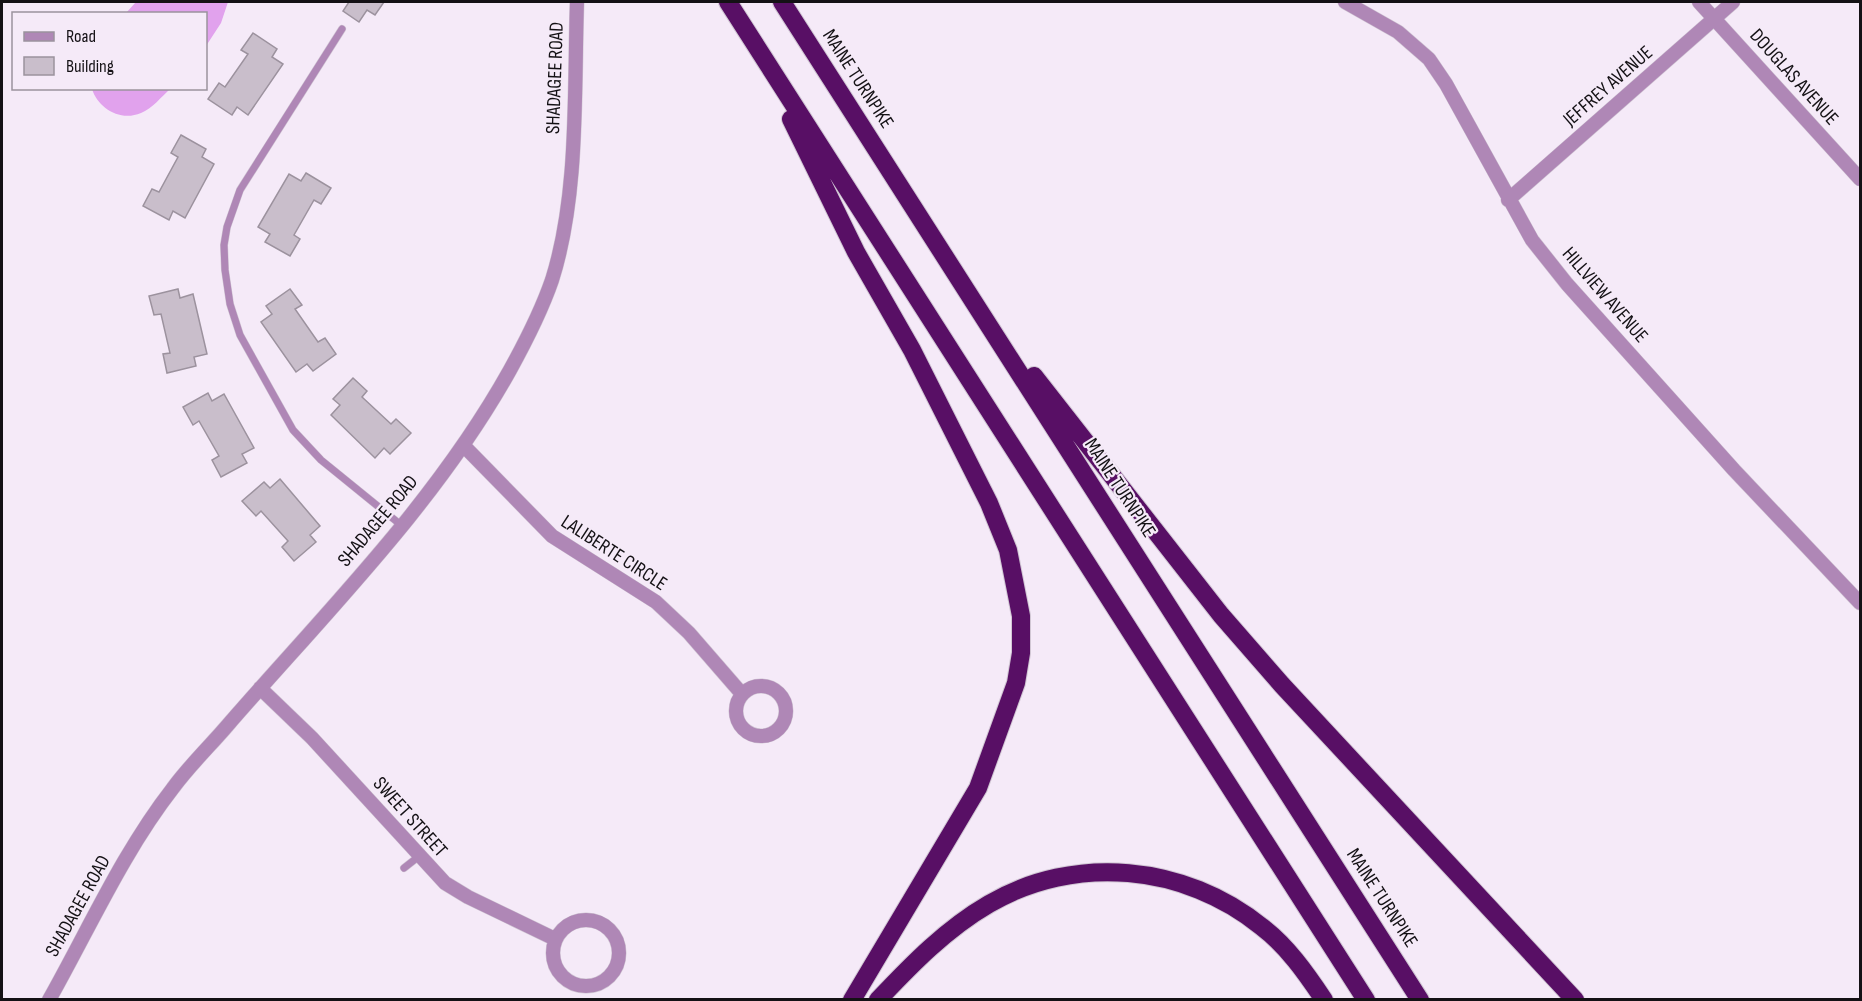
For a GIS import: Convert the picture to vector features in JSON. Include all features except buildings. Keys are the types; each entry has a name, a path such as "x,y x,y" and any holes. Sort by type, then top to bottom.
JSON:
{"highway":[{"path":"728,2 1366,999"},
{"name":"MAINE TURNPIKE","path":"782,2 1420,999"},
{"path":"751,39 856,252 912,350 985,495 1008,550 1021,616 1021,653 1016,683 978,788 852,999"},
{"path":"958,277 1221,615 1282,685 1575,999"},
{"path":"878,999 927,950 988,904 1028,885 1051,878 1108,871 1176,882 1240,911 1282,945 1324,999"}],"street":[{"name":"SHADAGEE ROAD","path":"49,999 157,809 196,759 401,525 463,445 493,401 530,335 553,276 564,223 571,163 577,2"},
{"name":"HILLVIEW AVENUE","path":"1345,2 1398,32 1429,59 1446,84 1532,240 1567,284 1734,470 1860,603"},
{"name":"DOUGLAS AVENUE","path":"1699,2 1860,179"},
{"name":"JEFFREY AVENUE","path":"1508,200 1733,2"},
{"name":"LALIBERTE CIRCLE","path":"463,445 552,536 641,592 675,619 742,694"},
{"name":"SWEET STREET","path":"260,688 312,738 418,857 455,891 555,939"},
{"path":"588,920 606,927 618,943 618,963 614,972 598,985 578,986 569,983 561,977 552,959 555,939 568,924 578,921 588,920"}],"lane":[{"path":"342,29 240,189 227,226 224,245 225,270 230,304 240,334 293,430 321,460 401,525"},
{"path":"404,868 418,857"}],"shaded area":[{"path":"136,2 228,2 221,23 207,44 207,12 127,12"},
{"path":"93,90 169,90 145,111 125,116 111,112 95,96"}]}
